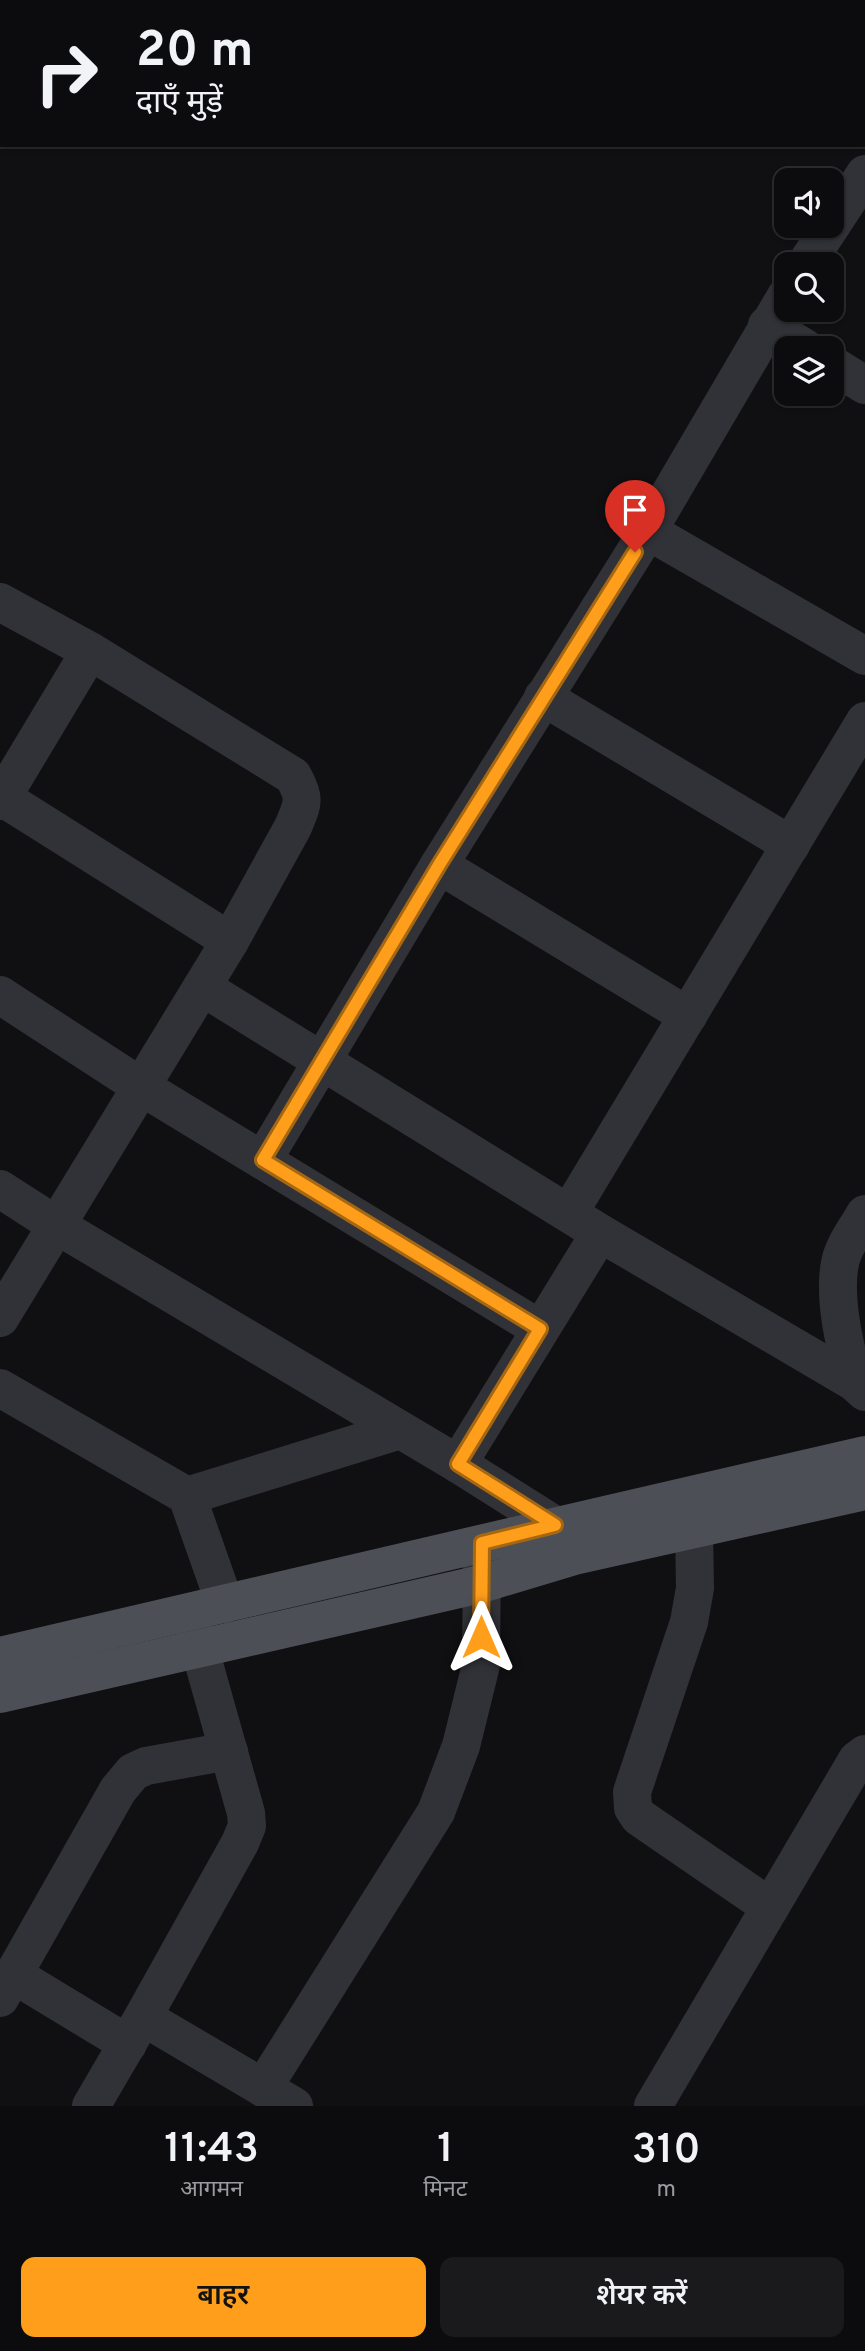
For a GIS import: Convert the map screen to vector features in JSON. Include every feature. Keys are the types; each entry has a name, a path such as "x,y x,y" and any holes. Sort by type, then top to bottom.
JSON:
{"main road":[{"path":"0,1694 204,1621 482,1543 865,1455"},
{"path":"0,1656 204,1621 481,1584 574,1556 865,1491"}],"street":[{"path":"814,252 865,174"},
{"path":"263,1160 439,865 648,531 774,314"},
{"path":"785,322 796,336"},
{"path":"844,372 865,385"},
{"path":"648,531 865,656"},
{"path":"0,602 90,651 293,776 302,793 301,809 293,827 230,941 0,1318"},
{"path":"90,651 1,798 230,941"},
{"path":"543,697 791,845"},
{"path":"569,1213 865,721"},
{"path":"439,865 688,1016"},
{"path":"202,987 600,1233 860,1387"},
{"path":"0,995 140,1086 540,1329"},
{"path":"0,1189 555,1525"},
{"path":"860,1387 842,1334 840,1261 865,1214"},
{"path":"458,1464 600,1233"},
{"path":"0,1388 187,1496 400,1430"},
{"path":"91,2106 240,1843 247,1826 229,1751 204,1621 187,1496"},
{"path":"694,1530 695,1588 689,1622 632,1792 634,1808 639,1816 770,1907"},
{"path":"229,1751 146,1766 133,1772 118,1790 7,1986 135,2030 282,2101 436,1812 461,1746 481,1665 482,1543"},
{"path":"653,2106 857,1760 865,1754"}],"route":[{"path":"481,1637 482,1543 555,1525 458,1464 540,1329 263,1160 439,865 635,552"}]}
